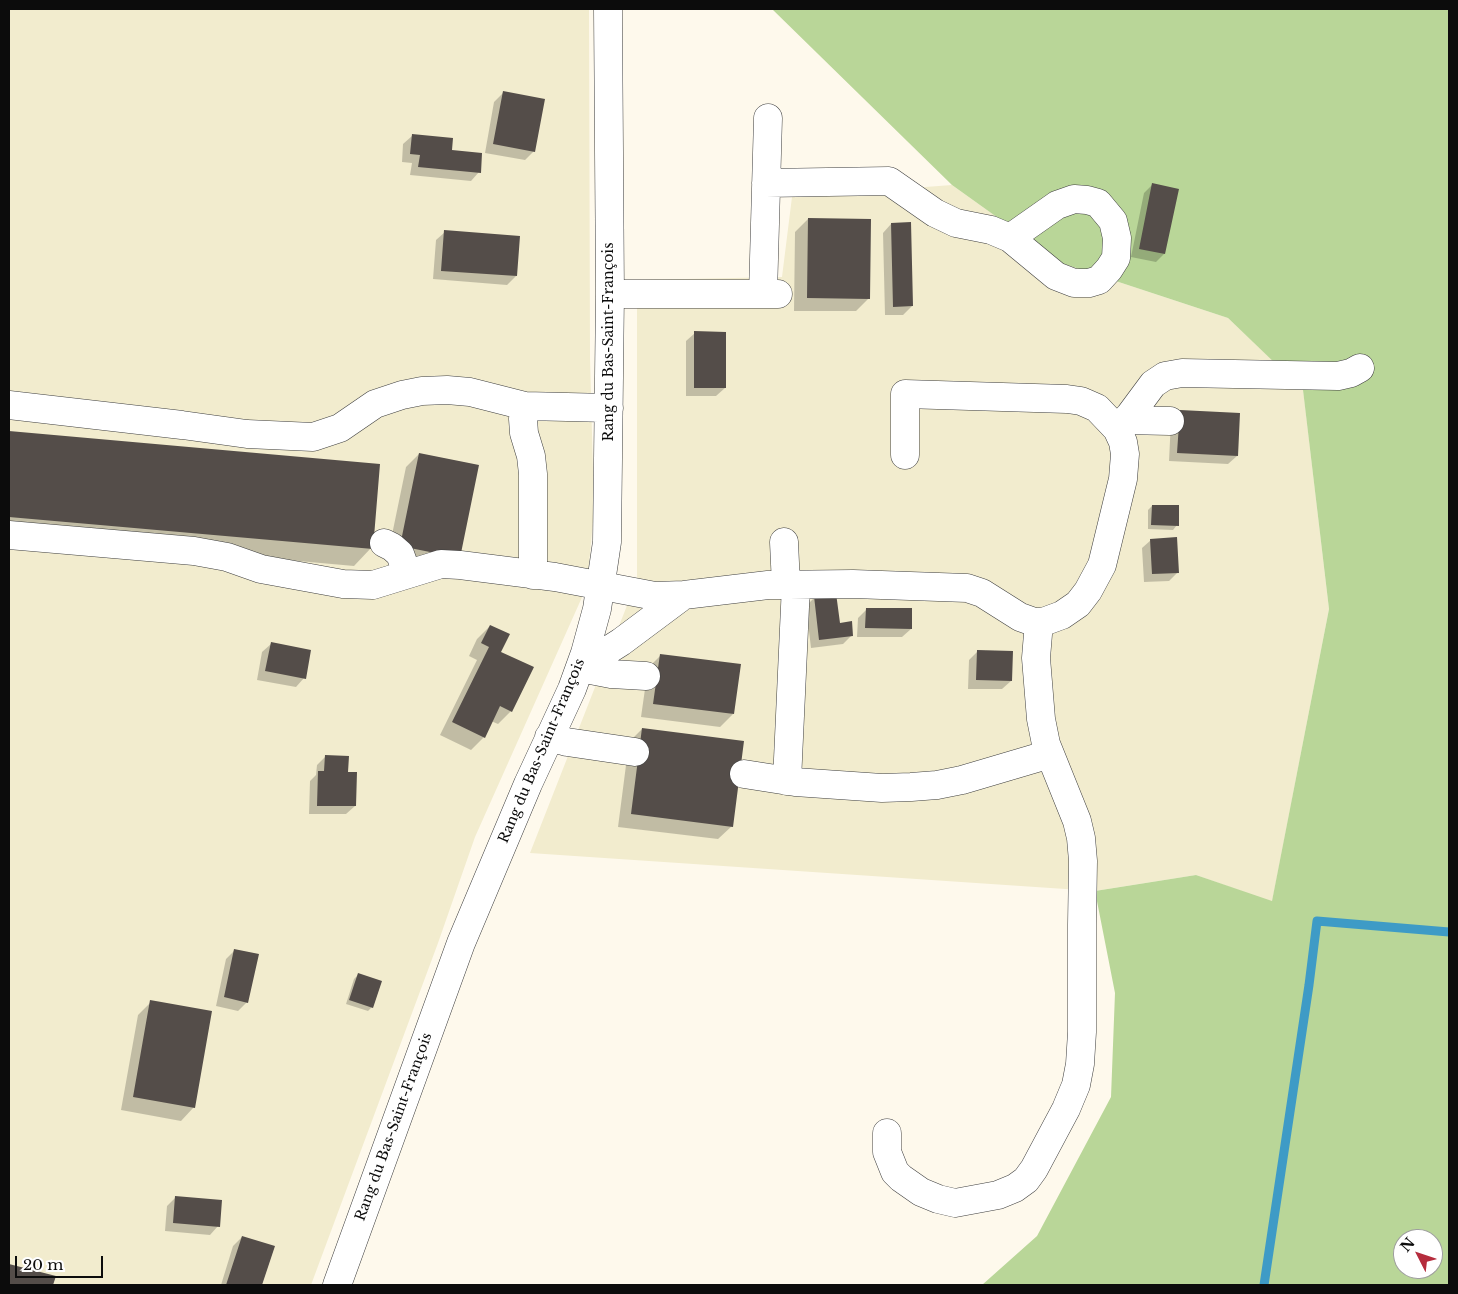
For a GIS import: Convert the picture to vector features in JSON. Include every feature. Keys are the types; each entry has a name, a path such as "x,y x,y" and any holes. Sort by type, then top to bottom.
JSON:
{"street":[{"name":"Rang du Bas-Saint-François","path":"337,1285 461,943 503,842 572,689 591,632 607,542 610,294 608,9"},
{"path":"610,294 771,294 766,183 768,118"},
{"path":"766,183 890,181 934,213 956,223 991,230 1010,238"},
{"path":"9,535 194,551 227,557 261,569 343,584 373,585 441,564 533,575 655,596 684,595 768,585 852,584 967,588 982,593 1020,617 1039,622 1062,615 1078,604 1088,591 1102,565 1122,480 1125,454 1121,424 1153,384 1166,376 1182,373 1338,376 1351,373 1360,368"},
{"path":"9,405 247,434 312,437 340,428 375,404 402,395 422,392 447,390 470,392 525,406 609,408"},
{"path":"905,455 905,394 1080,401 1097,408 1121,424 1170,421"},
{"path":"525,406 523,419 524,433 531,456 533,474 533,575"},
{"path":"784,542 791,585 787,781"},
{"path":"384,543 400,554 405,574"},
{"path":"580,668 621,642 684,595"},
{"path":"887,1133 887,1152 894,1172 921,1192 938,1199 955,1202 998,1195 1026,1180 1034,1169 1066,1109 1076,1085 1081,1056 1084,861 1077,821 1046,744 1041,719 1036,658 1039,622"},
{"path":"580,668 611,674 646,676"},
{"path":"549,737 567,742 635,752"},
{"path":"744,774 787,781 882,788 937,785 1050,754"}],"shaded area":[{"path":"9,9 589,9 590,358 594,510 587,586 475,837 438,943 311,1285 9,1285"},
{"path":"952,185 1061,263 1228,318 1303,389 1329,609 1272,902 1196,875 1095,891 530,853 637,580 637,280 782,277 792,197"}],"green space":[{"path":"772,9 1449,9 1449,1285 982,1285 1037,1236 1111,1097 1115,993 1095,891 1196,875 1272,901 1329,609 1303,390 1228,318 1061,263 952,185"}],"building":[{"path":"503,91 545,99 535,152 493,144"},
{"path":"412,134 453,138 452,150 482,153 481,173 418,167 420,155 410,154"},
{"path":"1152,183 1179,189 1165,254 1139,249"},
{"path":"808,218 871,219 870,299 807,298"},
{"path":"911,222 913,306 893,307 891,223"},
{"path":"444,230 520,236 517,276 441,271"},
{"path":"694,331 726,332 726,388 694,388"},
{"path":"1180,410 1240,413 1238,456 1177,453"},
{"path":"9,431 380,464 373,549 9,517"},
{"path":"419,453 479,465 460,558 400,546"},
{"path":"1152,505 1179,505 1179,526 1151,525"},
{"path":"1177,537 1179,573 1152,574 1150,539"},
{"path":"836,593 840,623 852,621 853,636 819,640 814,596"},
{"path":"866,608 912,608 912,629 865,628"},
{"path":"490,625 510,634 501,652 534,667 512,712 500,706 485,738 452,722 489,647 481,643"},
{"path":"271,642 311,650 306,679 265,671"},
{"path":"977,650 1013,651 1012,681 976,680"},
{"path":"660,654 741,664 734,714 653,704"},
{"path":"642,728 744,741 733,827 631,814"},
{"path":"325,755 349,756 348,772 357,772 356,806 317,806 318,771 324,771"},
{"path":"234,949 259,954 248,1003 224,997"},
{"path":"358,973 382,981 373,1008 349,1000"},
{"path":"150,1000 212,1011 195,1108 133,1097"},
{"path":"175,1196 222,1200 220,1227 173,1223"},
{"path":"242,1236 275,1246 262,1285 226,1285"},
{"path":"9,1264 56,1276 53,1285 9,1285"}],"waterway":[{"path":"1264,1285 1317,921 1449,932"}]}
